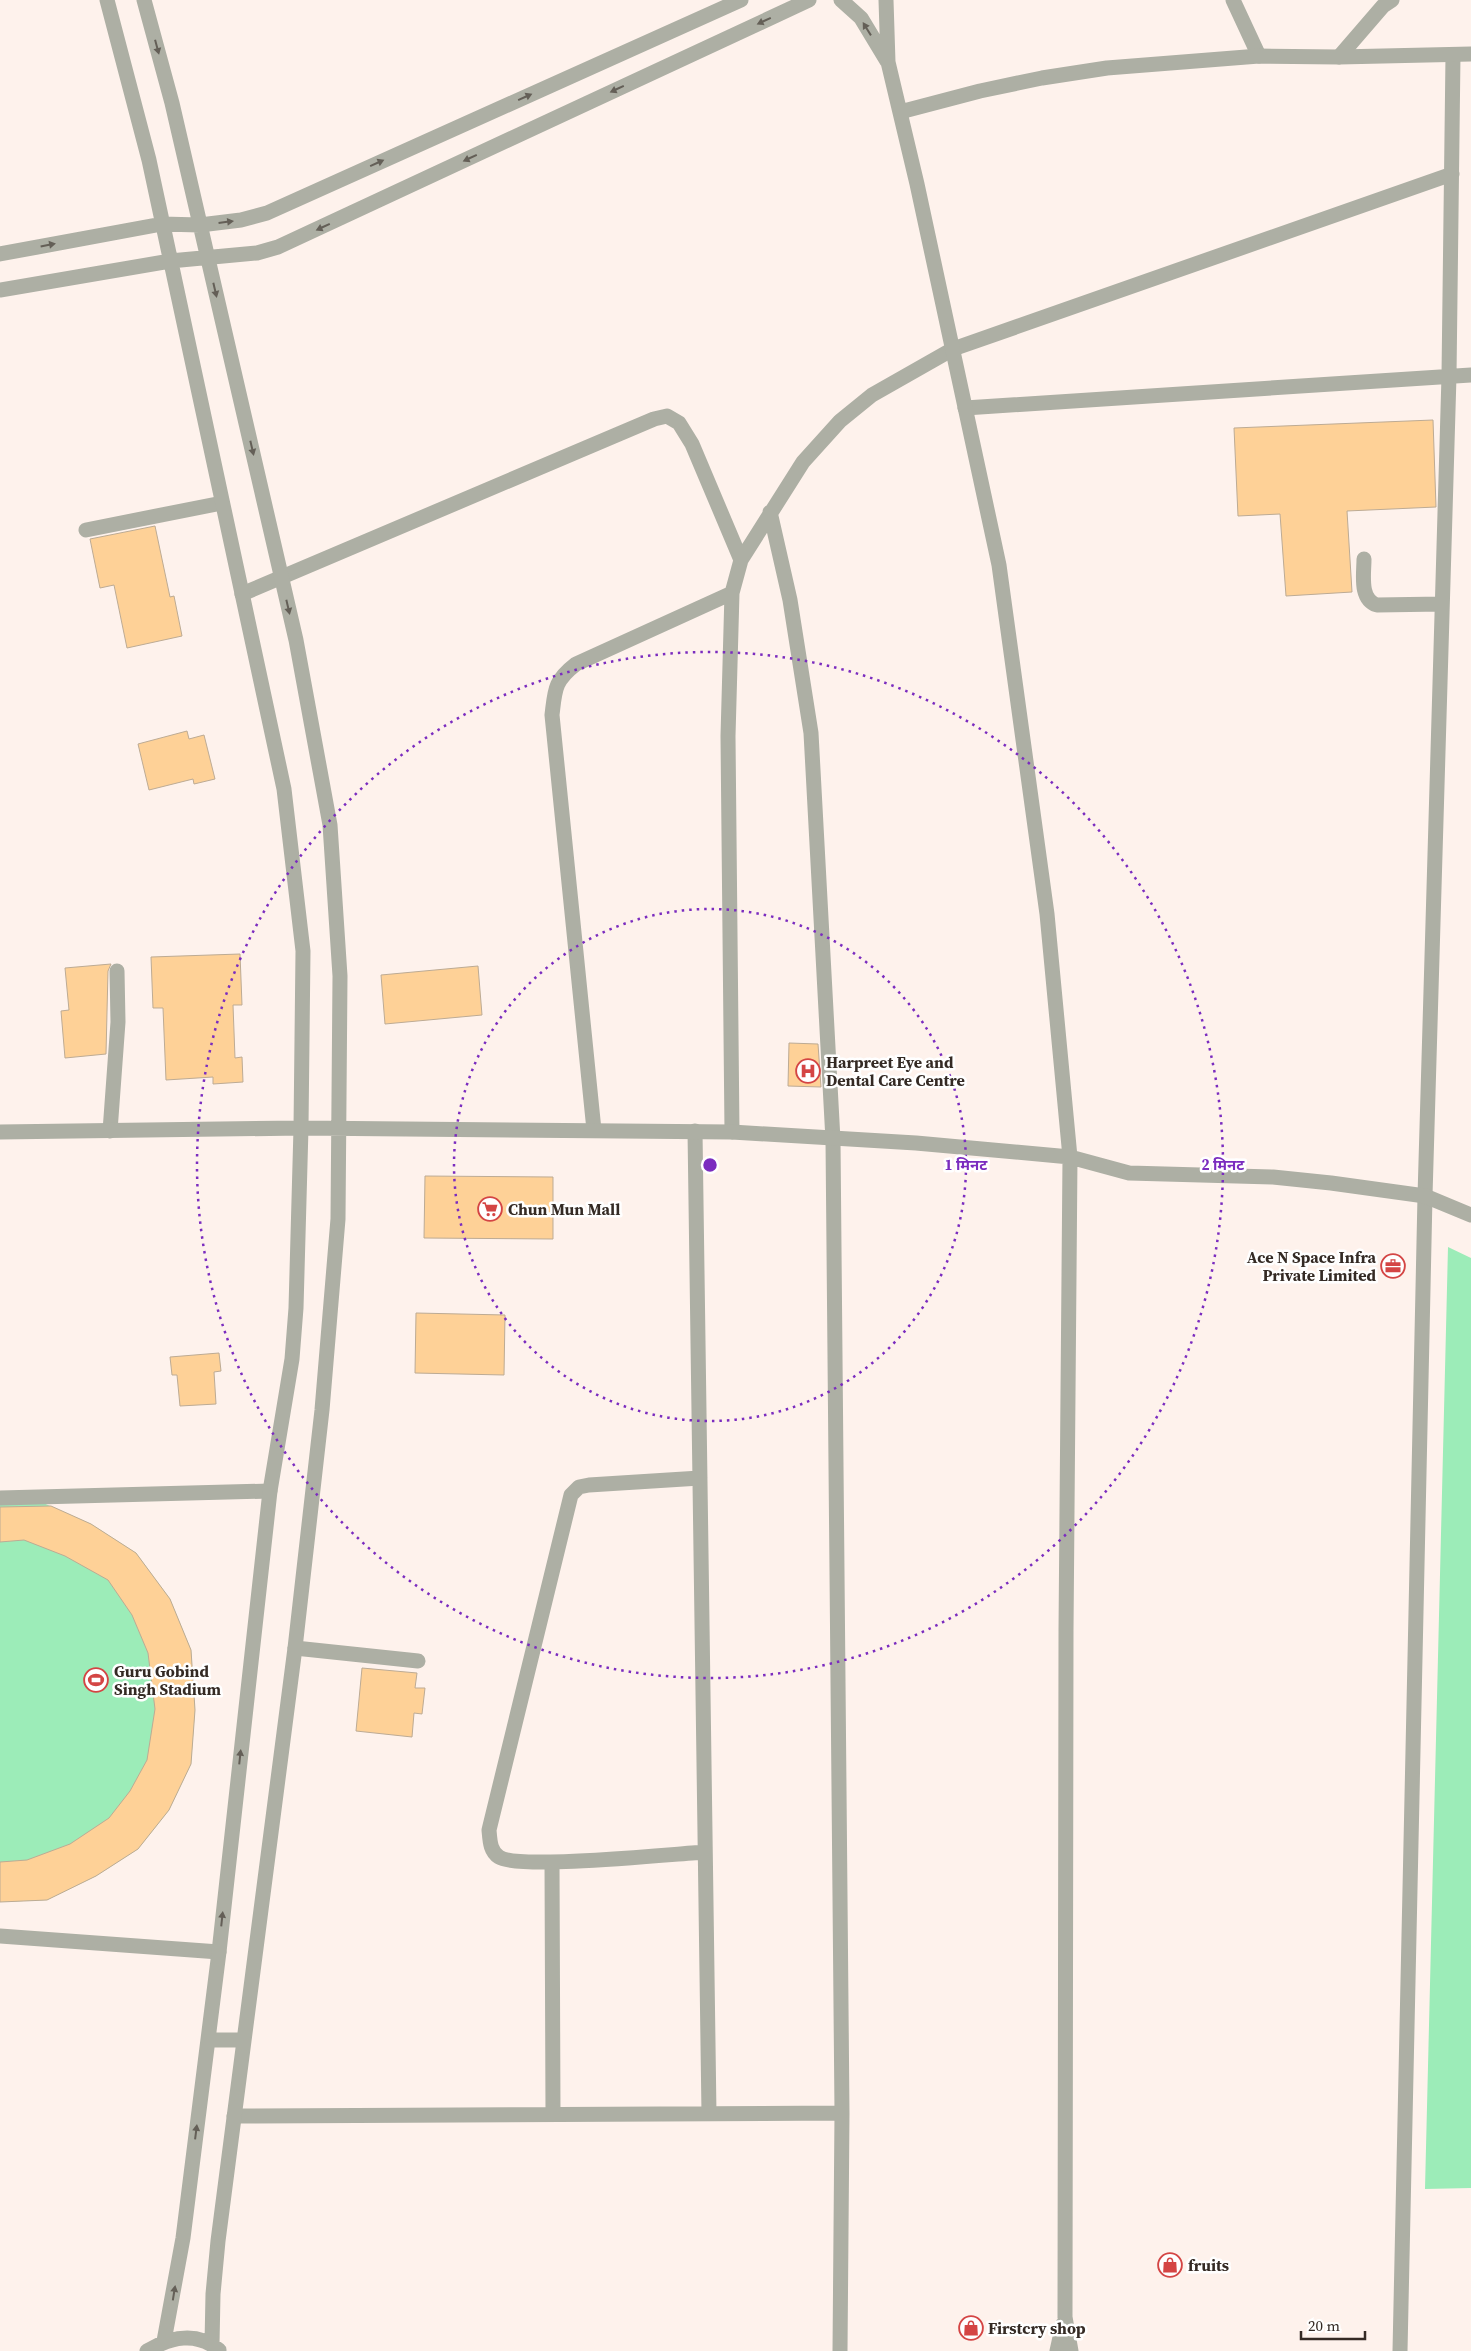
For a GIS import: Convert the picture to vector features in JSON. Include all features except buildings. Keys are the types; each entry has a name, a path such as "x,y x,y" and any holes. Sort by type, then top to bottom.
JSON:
{"street":[{"path":"107,0 149,160 284,789 302,942 301,1128 296,1308 292,1359 270,1492 208,2040 182,2238 164,2341"},
{"path":"144,0 172,103 296,640 330,825 340,976 338,1219 322,1410 296,1648 234,2116 213,2294 216,2348 189,2338 164,2341 147,2351"},
{"path":"0,254 162,224 200,225 241,220 267,212 741,0"},
{"path":"0,290 170,261 257,253 278,247 808,0"},
{"path":"841,0 861,18 888,62"},
{"path":"886,0 888,62 953,349 999,565 1047,914 1070,1157 1066,1631 1065,2317 1071,2351"},
{"path":"1233,0 1259,56"},
{"path":"1339,57 1383,6 1392,0"},
{"path":"900,112 980,91 1042,78 1107,68 1259,56 1339,57 1471,54"},
{"path":"1400,2351 1425,1196 1449,376 1453,55"},
{"path":"732,1132 728,736 732,593 741,560 803,462 840,421 872,395 953,349 1452,174"},
{"path":"965,408 1471,375"},
{"path":"242,594 654,419 667,416 679,423 692,444 741,560"},
{"path":"86,530 222,502"},
{"path":"770,512 790,600 812,733 833,1140 842,2113 840,2351"},
{"path":"1364,559 1366,598 1370,603 1377,605 1442,604"},
{"path":"594,1130 552,716 555,686 562,674 576,664 732,593"},
{"path":"110,1131 118,1022 117,971"},
{"path":"0,1132 339,1128 732,1132 833,1140 916,1143 1070,1157 1129,1172 1273,1177 1332,1182 1425,1196 1471,1215"},
{"path":"695,1131 709,2114"},
{"path":"700,1478 589,1485 578,1487 571,1495 489,1830 492,1850 500,1858 552,1862 705,1852"},
{"path":"0,1498 270,1492"},
{"path":"296,1648 418,1661"},
{"path":"552,1862 553,2114"},
{"path":"0,1936 219,1952"},
{"path":"208,2040 244,2040"},
{"path":"234,2116 842,2113"},
{"path":"1057,2351 1065,2317"}],"green space":[{"path":"1448,1247 1471,1258 1471,2188 1425,2189"},
{"name":"Guru Gobind Singh Stadium","path":"41,1502 91,1524 136,1553 170,1599 191,1650 195,1710 191,1764 169,1810 138,1849 96,1876 47,1900 0,1902 0,1504"}],"place":[{"name":"Harpreet Eye and Dental Care Centre","path":"808,1071"},
{"name":"Chun Mun Mall","path":"490,1209"},
{"name":"Ace N Space Infra Private Limited","path":"1393,1266"},
{"name":"Guru Gobind Singh Stadium","path":"96,1680"},
{"name":"fruits","path":"1170,2265"},
{"name":"Firstcry shop","path":"971,2328"}]}
